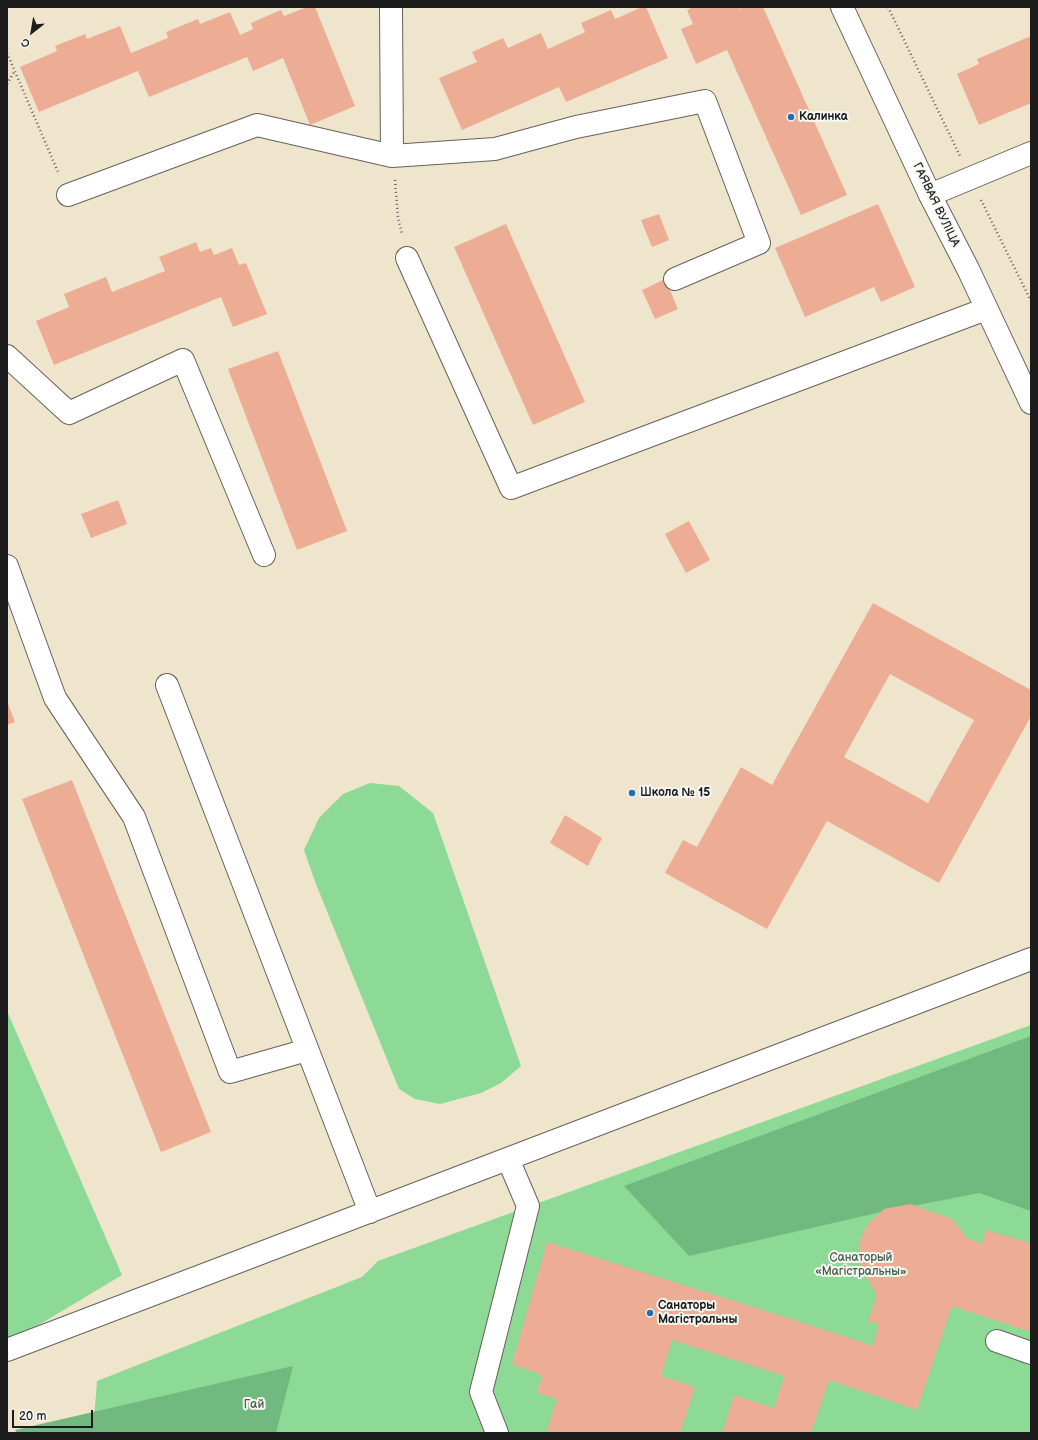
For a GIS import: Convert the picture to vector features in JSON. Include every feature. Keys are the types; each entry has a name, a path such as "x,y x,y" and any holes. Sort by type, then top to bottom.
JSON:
{"street":[{"path":"391,7 392,156"},
{"name":"ГАЯВАЯ ВУЛІЦА","path":"842,7 930,195 968,269 1031,403"},
{"path":"68,194 257,125 392,156 494,149 576,127 706,101 759,243 675,279"},
{"path":"930,195 1031,153"},
{"path":"407,258 511,488 986,308"},
{"path":"7,356 68,412 182,360 264,555"},
{"path":"7,566 55,698 134,817 230,1072 307,1050"},
{"path":"167,685 370,1212"},
{"path":"7,1350 1031,959"},
{"path":"497,1433 481,1392 528,1206 508,1159"},
{"path":"997,1341 1031,1353"}],"path":[{"path":"7,53 68,194"},
{"path":"7,84 15,71"},
{"path":"392,156 398,218 407,258"}],"green space":[{"path":"370,783 399,786 433,813 521,1066 501,1083 481,1093 440,1104 415,1099 399,1089 316,884 304,850 319,818 343,794"},
{"path":"7,1011 122,1275 7,1344"},
{"name":"Санаторый «Магістральны»","path":"1031,1025 1031,1433 93,1433 97,1381 362,1277 378,1261"},
{"path":"1031,1036 1031,1211 979,1193 877,1213 689,1256 624,1186"},
{"name":"Гай","path":"293,1366 276,1433 17,1433 15,1430"}],"building":[{"path":"307,7 315,7 355,106 310,125 283,58 253,71 247,57 149,97 138,71 39,112 20,67 57,51 55,46 85,34 87,39 120,26 131,53 168,38 166,32 198,19 200,24 230,12 240,35 253,29 251,23 281,10 284,16"},
{"path":"642,7 646,7 668,58 566,102 559,87 462,130 439,78 477,62 472,52 503,38 508,48 541,33 548,49 585,32 581,23 611,10 615,19"},
{"path":"693,7 739,7 740,9 743,7 763,7 847,195 801,215 727,50 696,64 681,29 693,24 687,10"},
{"path":"1031,36 1031,103 979,125 957,74 979,64 977,59"},
{"path":"878,204 915,287 881,302 874,287 805,317 775,248"},
{"path":"659,214 669,240 652,247 641,220"},
{"path":"506,224 585,402 533,425 454,247"},
{"path":"196,242 200,252 211,248 214,255 232,248 239,265 246,263 267,314 233,327 221,297 54,365 36,321 69,307 64,294 106,277 112,292 165,271 159,257"},
{"path":"665,279 678,309 655,319 642,290"},
{"path":"278,351 347,531 297,550 228,369"},
{"path":"118,500 127,524 91,538 81,514"},
{"path":"689,521 710,560 686,573 665,534"},
{"path":"873,603 1031,690 1031,716 939,883 827,821 767,929 665,873 683,840 697,847 741,767 772,785","holes":["890,674 974,720 928,803 844,757"]},
{"path":"7,701 15,722 7,725"},
{"path":"72,780 211,1132 161,1152 22,799"},
{"path":"565,815 602,838 588,866 550,843"},
{"name":"Санаторы Магістральны","path":"910,1204 952,1219 967,1238 982,1244 986,1230 1031,1243 1031,1332 952,1306 917,1410 829,1380 811,1433 722,1433 734,1395 774,1408 784,1376 672,1340 661,1376 695,1387 680,1433 546,1433 557,1399 537,1393 542,1375 512,1364 547,1242 873,1346 879,1325 868,1321 877,1295 861,1268 859,1242 867,1225 884,1209"}],"place":[{"name":"Калинка","path":"791,117"},
{"name":"Школа № 15","path":"632,793"},
{"name":"Санаторы Магістральны","path":"650,1313"}]}
